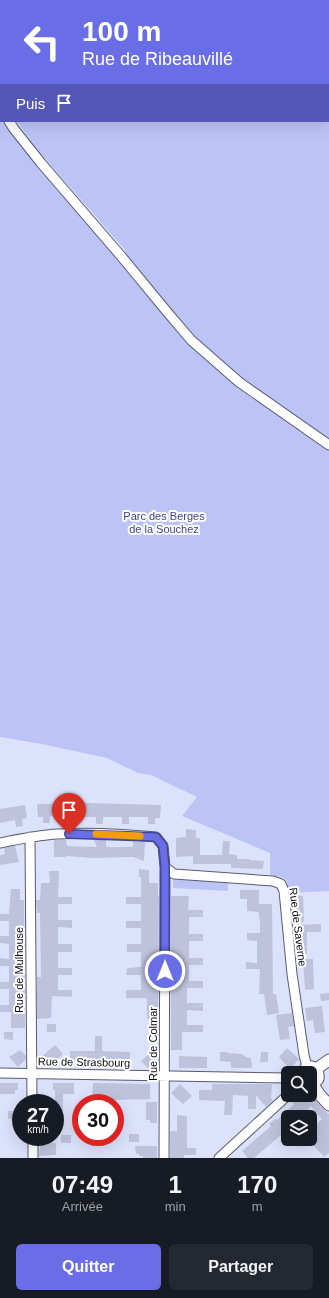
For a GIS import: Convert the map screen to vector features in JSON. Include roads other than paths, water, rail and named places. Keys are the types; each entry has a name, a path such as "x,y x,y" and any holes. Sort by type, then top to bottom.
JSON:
{"street":[{"path":"10,122 41,163 192,340 239,382 329,445"},
{"name":"Rue de Colmar","path":"30,837 58,834 156,837 163,846 165,867 164,1158"},
{"path":"0,843 30,837"},
{"name":"Rue de Mulhouse","path":"30,837 32,1094"},
{"name":"Rue de Saverne","path":"165,867 174,874 273,880 281,884 284,891 292,974 304,1055 308,1066"},
{"path":"317,1066 329,1060"},
{"name":"Rue de Strasbourg","path":"0,1074 165,1075 281,1078"},
{"path":"317,1091 329,1105"},
{"path":"218,1158 281,1101"},
{"path":"33,1146 33,1158"}],"park label":[{"name":"Parc des Berges de la Souchez","path":"164,522"}]}
